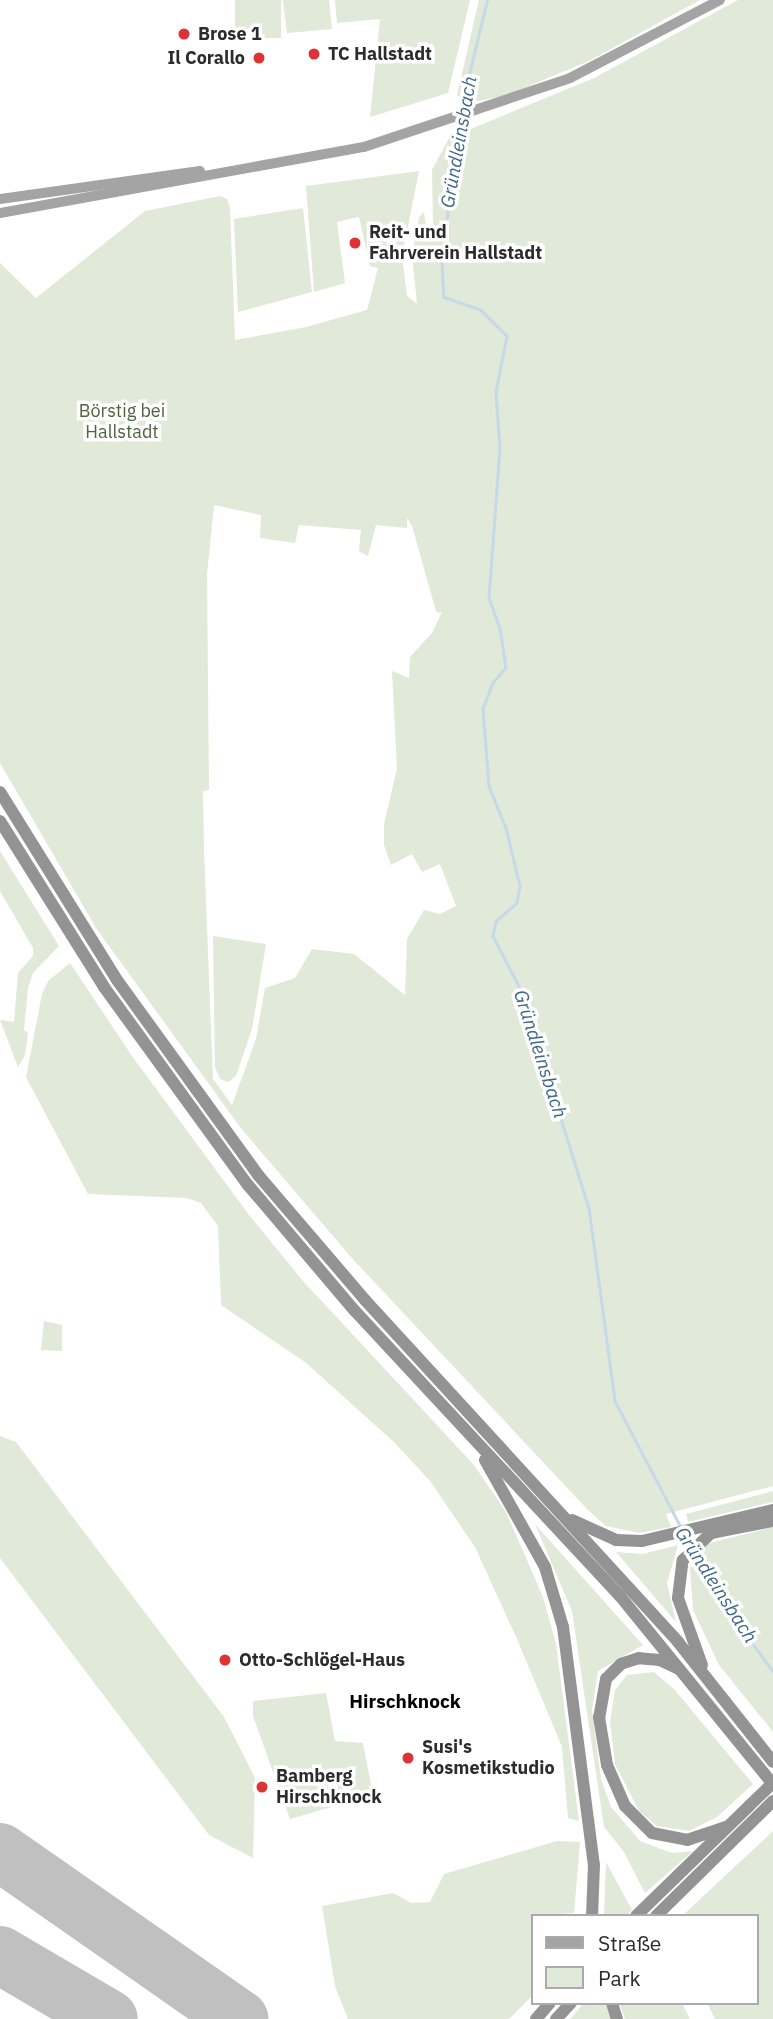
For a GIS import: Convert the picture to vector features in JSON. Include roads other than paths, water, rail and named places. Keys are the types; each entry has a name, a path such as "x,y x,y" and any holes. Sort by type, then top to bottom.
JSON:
{"highway":[{"path":"0,792 117,981 258,1175 365,1300 563,1515 707,1678 773,1762"},
{"path":"0,821 104,987 200,1123 299,1247 687,1674 773,1784 753,1811 658,1914"},
{"path":"467,1433 519,1517 553,1590 569,1658 588,1814 594,1865 592,1914"},
{"path":"563,1515 616,1540 642,1541 773,1510"},
{"path":"707,1678 678,1598 678,1572 687,1553 699,1540 731,1527 773,1521"},
{"path":"687,1674 649,1657 629,1660 612,1671 600,1694 601,1736 607,1765 625,1806 652,1833 688,1840 726,1827 773,1801"},
{"path":"638,1914 726,1827"},
{"path":"536,2019 548,2005"},
{"path":"556,2019 569,2005"}],"main road":[{"path":"0,213 281,166 489,109 606,62 720,0"},
{"path":"0,199 267,162 396,136"}],"waterway":[{"name":"Gründleinsbach","path":"460,111 487,0"},
{"name":"Gründleinsbach","path":"459,118 442,262 444,297 481,310 507,336 496,392 500,448 489,598 500,628 506,668 493,683 483,709 489,786 506,828 520,886 517,903 496,921 493,936 521,990 589,1208 615,1401 681,1527"},
{"name":"Gründleinsbach","path":"697,1554 726,1608 773,1671"}],"place":[{"name":"Brose 1","path":"184,34"},
{"name":"TC Hallstadt","path":"314,54"},
{"name":"Il Corallo","path":"259,58"},
{"name":"Reit- und Fahrverein Hallstadt","path":"355,243"},
{"name":"Otto-Schlögel-Haus","path":"225,1660"},
{"name":"Susi's Kosmetikstudio","path":"408,1758"},
{"name":"Bamberg Hirschknock","path":"262,1787"}],"district":[{"name":"Hirschknock","path":"405,1702"}],"park label":[{"name":"Börstig bei Hallstadt","path":"122,422"}]}
